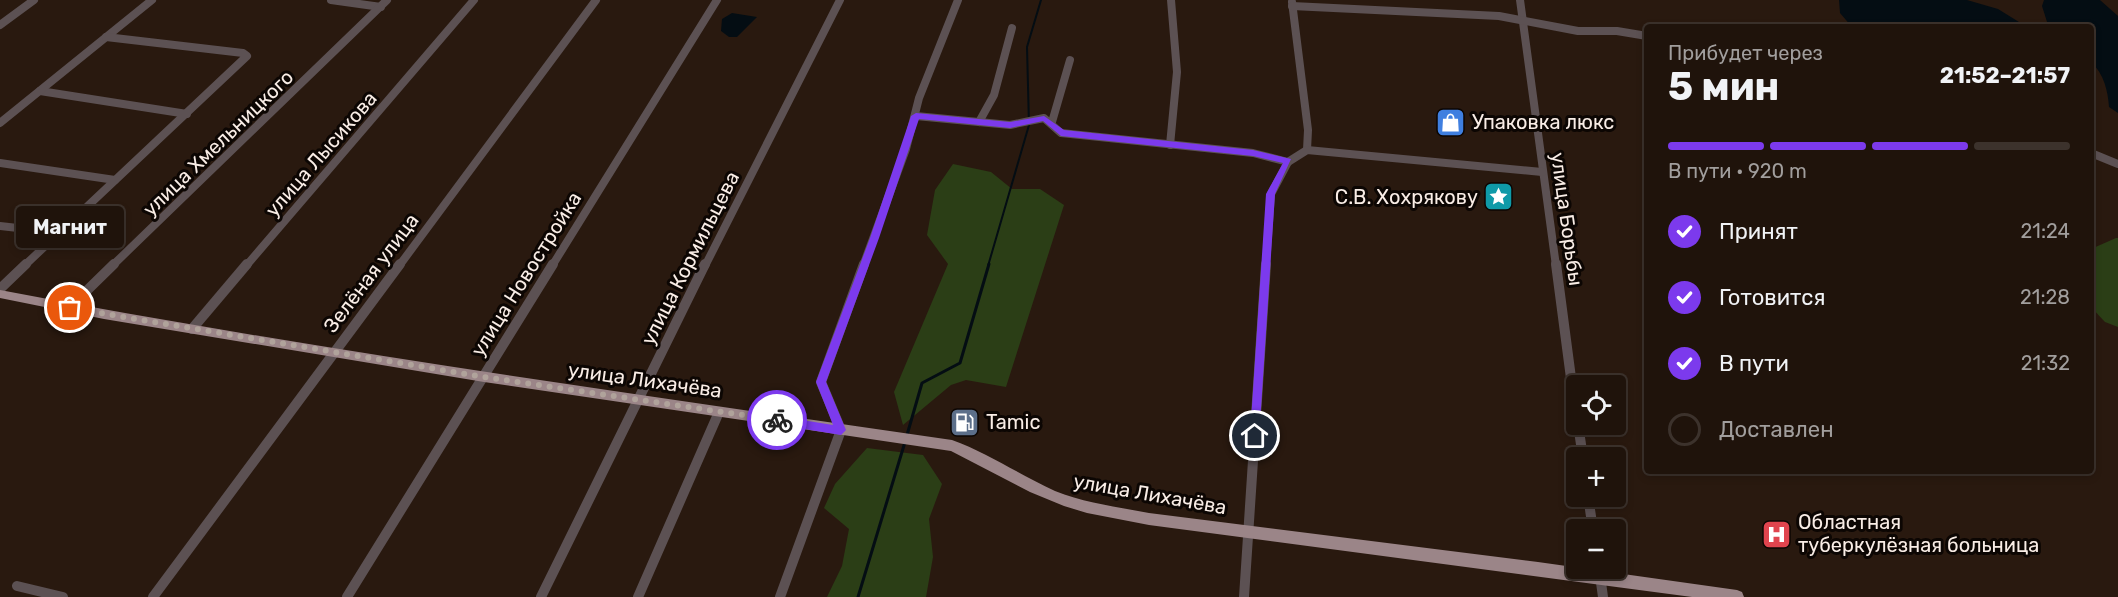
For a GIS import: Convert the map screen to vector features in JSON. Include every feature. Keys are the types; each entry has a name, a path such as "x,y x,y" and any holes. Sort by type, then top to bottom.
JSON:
{"main road":[{"name":"улица Лихачёва","path":"0,291 70,308 334,353 952,446 972,453 1041,493 1088,508 1249,532 1566,568"},
{"name":"улица Лихачёва","path":"1626,577 1737,597"}],"street":[{"path":"0,25 34,0"},
{"path":"0,123 152,0"},
{"path":"331,0 384,3"},
{"name":"улица Лысикова","path":"192,329 474,0"},
{"name":"Зелёная улица","path":"153,597 597,0"},
{"name":"улица Новостройка","path":"347,597 717,0"},
{"name":"улица Кормильцева","path":"541,597 637,399 840,0"},
{"path":"780,597 841,430 821,382 902,160 916,116 919,98 958,0"},
{"path":"1170,0 1177,72 1170,145"},
{"path":"1410,0 1412,10"},
{"name":"улица Борьбы","path":"1520,0 1570,375"},
{"name":"улица Хмельницкого","path":"70,308 384,3"},
{"path":"1307,150 1308,130 1292,3 1499,16 1522,24 1578,31 1617,31 1644,36"},
{"path":"979,122 994,95 1012,28"},
{"path":"0,291 247,56 243,53 106,37"},
{"path":"1052,122 1070,60"},
{"path":"40,91 187,114"},
{"path":"916,116 1010,125 1044,118 1052,122 1061,133 1253,153 1288,162"},
{"path":"1244,597 1271,194 1288,162 1307,150 1542,172"},
{"path":"2094,154 2118,164"},
{"path":"0,163 115,180"},
{"path":"0,226 62,233"},
{"path":"638,597 718,412"},
{"path":"1601,579 1603,597"},
{"path":"17,586 63,597"}],"green space":[{"path":"953,164 991,172 1012,189 1040,189 1064,205 1006,387 966,380 951,385 903,425 894,392 948,264 927,235 935,190"},
{"path":"2118,238 2118,327 2105,322 2094,310 2094,248"},
{"path":"867,448 923,455 942,484 929,519 933,557 926,597 827,597 842,566 849,529 824,508 835,484"}],"shaded area":[{"path":"1839,0 1967,0 1998,9 2019,22 2038,24 1849,24 1840,13"},
{"path":"2044,0 2100,0 2118,16 2118,113 2109,107 2108,95 2099,72 2094,66 2094,24 2048,24 2042,6"},
{"path":"732,13 757,17 737,37 729,37 721,31 722,19"}],"waterway":[{"path":"988,266 1029,125 1027,47 1041,0"},
{"path":"907,435 922,383 960,363 989,264"},
{"path":"858,597 905,442"}],"way so far":[{"path":"70,308 484,377 777,420"}],"place":[{"name":"Упаковка люкс","path":"1451,122"},
{"name":"С.В. Хохрякову","path":"1499,197"},
{"name":"Магнит","path":"70,308"},
{"name":"Tamic","path":"965,422"},
{"name":"Областная туберкулёзная больница","path":"1777,534"}],"route":[{"path":"777,420 841,430 832,403 821,387 821,382 916,116 1010,125 1044,118 1052,122 1061,133 1253,153 1288,162 1271,194 1255,436"}]}
